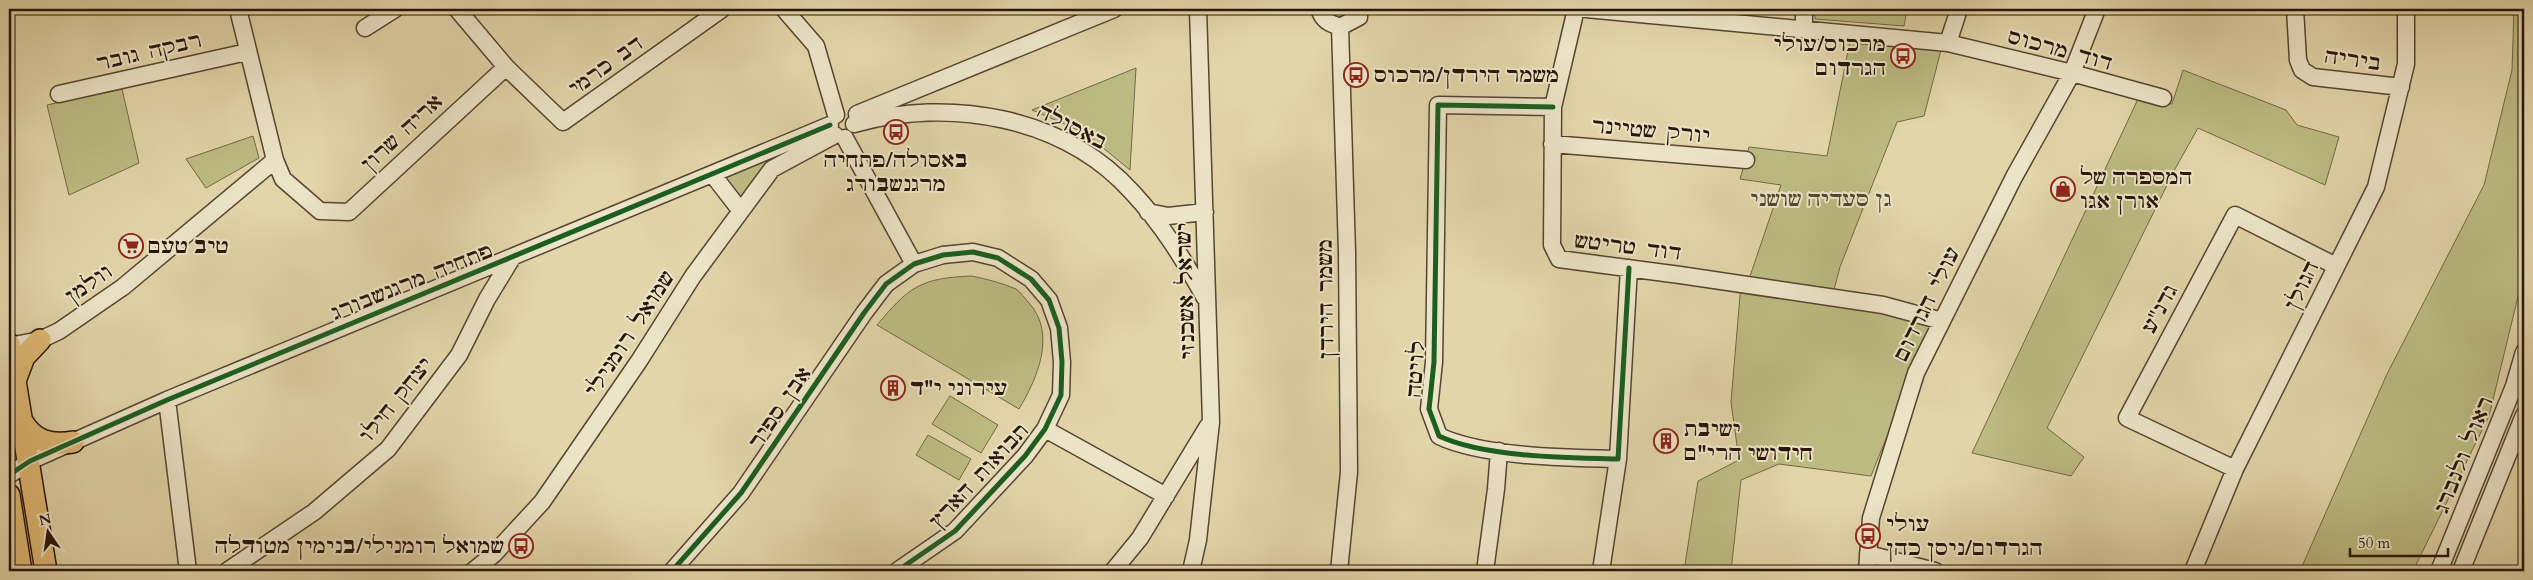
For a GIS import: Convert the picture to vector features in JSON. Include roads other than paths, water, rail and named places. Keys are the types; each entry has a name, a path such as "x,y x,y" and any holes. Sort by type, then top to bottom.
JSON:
{"main road":[{"path":"15,381 24,357 40,340"},
{"path":"9,345 30,461 46,571"},
{"path":"22,420 30,433 44,442 62,444 73,442"},
{"path":"9,495 21,571"}],"street":[{"path":"238,9 275,160"},
{"path":"365,28 395,9"},
{"path":"456,9 506,67"},
{"name":"דב כרמי","path":"506,67 563,122 722,9"},
{"path":"784,9 816,46 842,126 914,264"},
{"name":"פתחיה מרגנשבורג","path":"9,475 30,461 168,400 712,175 842,126 1114,9"},
{"name":"ישראל אשכנזי","path":"1192,571 1198,540 1210,422 1198,9"},
{"path":"1319,9 1321,17 1328,23 1340,27 1359,17 1359,9"},
{"name":"דוד טריטש","path":"1576,9 1553,107 1552,244 1559,259 1883,305 1942,321"},
{"name":"דוד מרכוס","path":"1586,9 1948,44 2072,73 2163,98"},
{"path":"1804,9 1804,30"},
{"path":"1948,44 1959,9"},
{"name":"עולי הגרדום","path":"1867,571 1871,518 1879,487 1916,373 2014,176 2072,73 2096,9"},
{"name":"ביריה","path":"2295,9 2298,60 2302,70 2313,77 2401,88"},
{"name":"הגולן","path":"2193,571 2235,469 2376,187 2406,64 2406,9"},
{"name":"משמר הירדן","path":"1339,571 1349,472 1347,252 1340,27"},
{"name":"רבקה גובר","path":"59,94 247,52"},
{"name":"אריה שרון","path":"275,160 283,179 320,211 349,212 506,67"},
{"name":"לויטה","path":"1553,107 1438,105 1434,362 1429,409 1439,436 1458,445 1498,451 1618,460"},
{"name":"באסולה","path":"842,126 884,116 966,113 1003,118 1055,137 1098,162 1132,191 1175,245 1207,301"},
{"name":"שמואל רומנילי","path":"473,571 494,554 542,502 639,361 693,276 772,169 842,126"},
{"name":"יורק שטיינר","path":"1552,144 1746,160"},
{"name":"וולמן","path":"9,345 40,340 59,331 124,287 275,160"},
{"path":"712,175 740,210"},
{"path":"1148,212 1168,216 1205,212"},
{"name":"גדנ\"ע","path":"2235,469 2127,418 2235,215 2336,266"},
{"name":"תבואות הארץ","path":"897,571 955,531 1025,456 1045,429 1061,395 1062,362 1059,328 1049,300 1031,279 998,258 973,252 944,254 914,264"},
{"name":"יצחק חילו","path":"227,571 314,512 388,449 459,355 487,299 512,258"},
{"name":"אבן ספיר","path":"672,571 742,493 864,313 886,284 914,264"},
{"path":"1601,571 1618,460 1629,268"},
{"path":"476,273 487,299"},
{"name":"ראול ולנברג","path":"2439,571 2514,386 2524,352"},
{"path":"168,400 188,571"},
{"name":"ראול ולנברג","path":"2461,571 2524,415"},
{"path":"1113,571 1140,538 1210,422"},
{"path":"1045,429 1166,496"},
{"path":"1485,571 1496,489 1498,451"},
{"path":"1868,554 1936,571"}],"place":[{"name":"מרכוס/עולי הגרדום","path":"1903,56"},
{"name":"משמר הירדן/מרכוס","path":"1356,75"},
{"name":"באסולה/פתחיה מרגנשבורג","path":"896,132"},
{"name":"המספרה של אורן אגו","path":"2063,189"},
{"name":"טיב טעם","path":"131,246"},
{"name":"עירוני י\"ד","path":"893,388"},
{"name":"ישיבת חידושי הרי\"ם","path":"1666,441"},
{"name":"עולי הגרדום/ניסן כהן","path":"1868,536"},
{"name":"שמואל רומנילי/בנימין מטודלה","path":"521,546"}],"park label":[{"name":"גן סעדיה שושני","path":"1821,199"}]}
